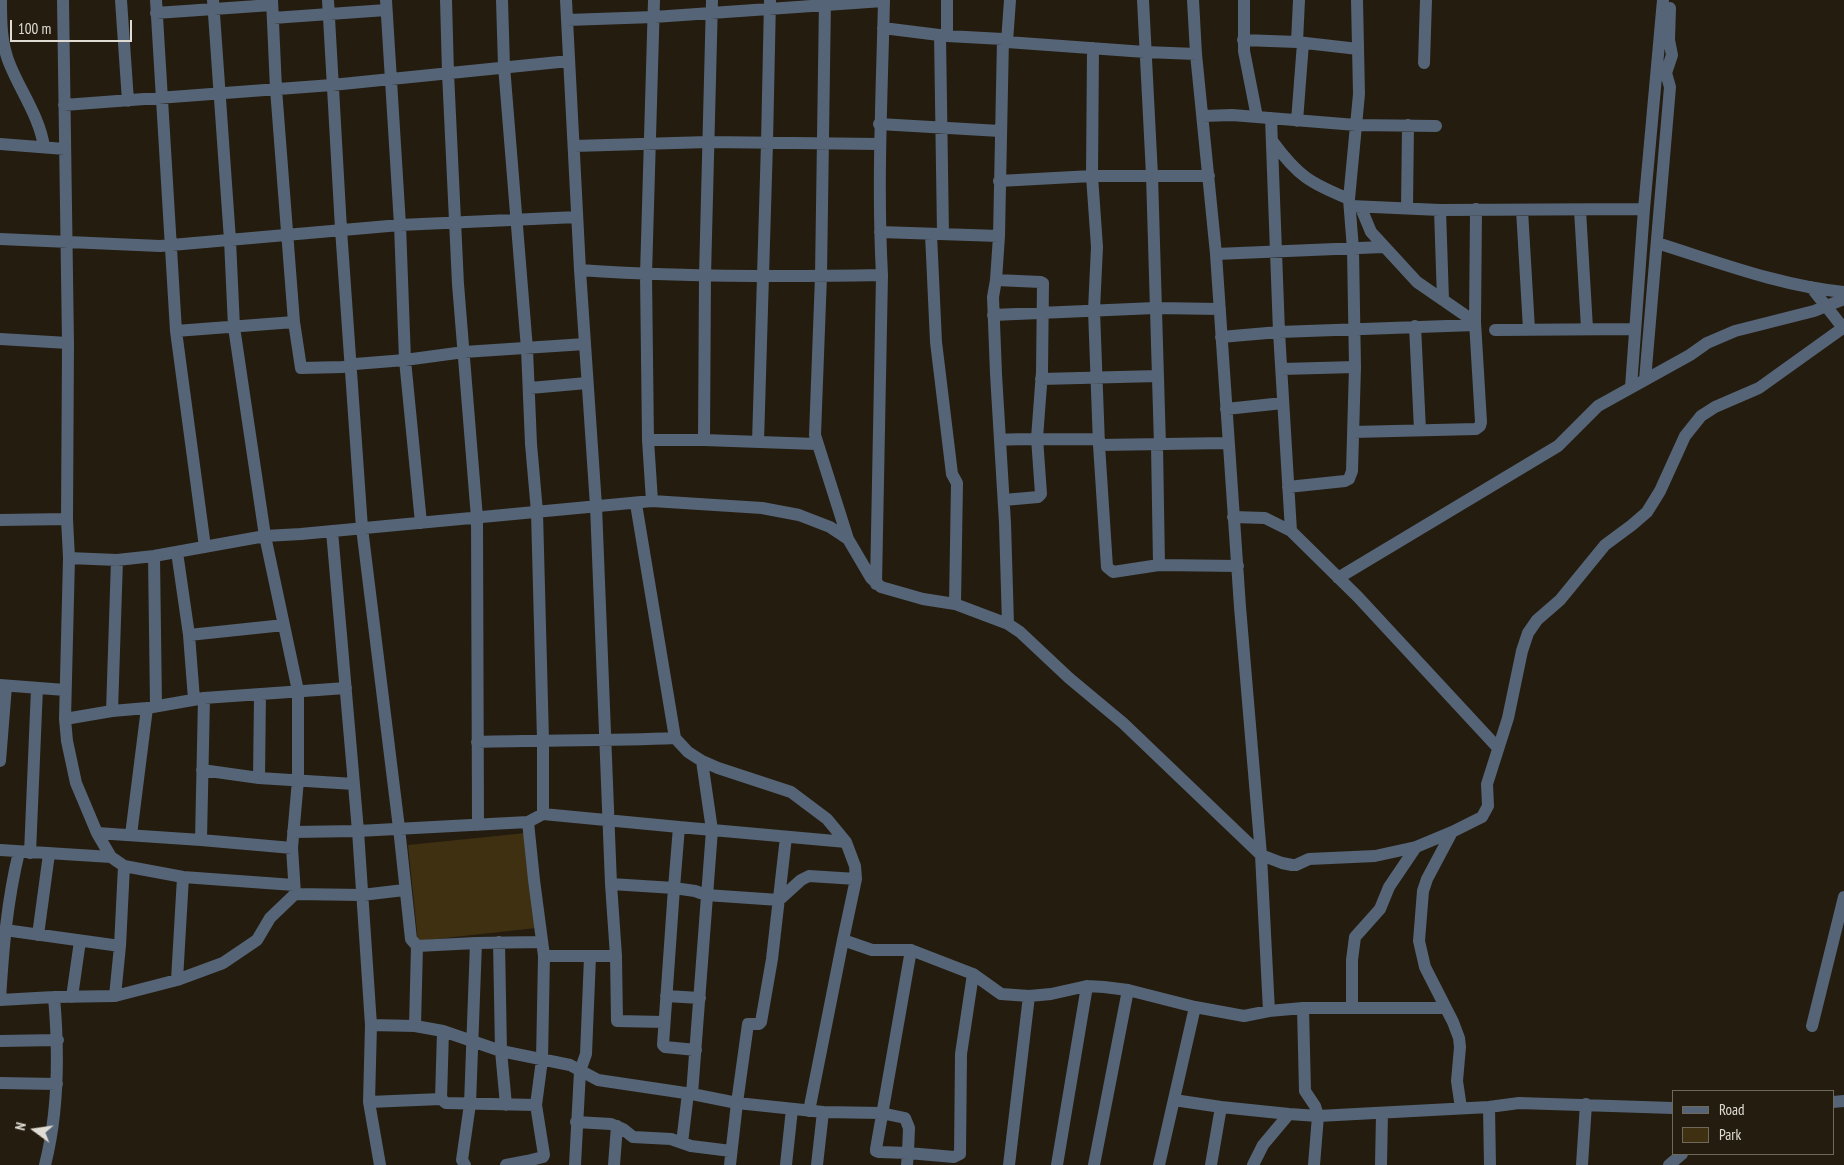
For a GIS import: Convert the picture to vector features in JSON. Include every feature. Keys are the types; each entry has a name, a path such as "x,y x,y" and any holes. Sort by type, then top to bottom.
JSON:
{"street":[{"path":"1,0 1,27 9,64 42,133 44,147"},
{"path":"63,0 68,343 67,519 69,558 65,719 67,741 76,783 97,833 111,857 124,866 183,877 294,890 362,895 404,890"},
{"path":"121,0 128,101"},
{"path":"328,0 341,229 362,528 399,828 404,890 411,940 417,946 415,1026"},
{"path":"446,0 455,223 477,518 478,825"},
{"path":"502,0 504,66 530,388 531,444 538,512 543,814"},
{"path":"566,0 580,270 596,506 610,884 616,956 617,1021 664,1022"},
{"path":"652,501 648,440 646,275 654,0"},
{"path":"947,0 943,35 936,342 952,474 957,483 955,604"},
{"path":"1008,624 1004,500 993,297 999,236 1000,130 1005,41 1010,0"},
{"path":"1143,0 1156,300 1159,565"},
{"path":"1193,0 1196,54 1216,254 1228,443 1261,855 1269,1011"},
{"path":"1244,0 1243,40 1257,116"},
{"path":"1297,120 1300,42 1299,0"},
{"path":"1288,487 1349,479 1352,471 1355,368 1354,204 1356,125 1360,94 1357,0"},
{"path":"1424,63 1426,0"},
{"path":"1632,387 1644,209 1664,0 1669,2 1670,5 1669,40 1672,55 1666,70 1670,86 1645,380"},
{"path":"567,20 654,17 712,6 884,1 879,124 882,275 876,584"},
{"path":"205,547 176,331 156,6 272,2 276,89 294,322 301,368 343,367 350,364 405,360 464,352 585,344"},
{"path":"825,3 821,276 815,435 816,444 848,539 876,584 881,587 923,599 955,604 1008,624 1020,632 1069,678 1124,724 1261,855 1282,863 1296,865 1310,859 1375,856 1416,846 1452,832 1482,817 1486,811 1487,784 1508,718 1522,651 1528,633 1538,620 1560,600 1604,545 1647,512 1660,491 1685,436 1695,422 1715,407 1759,388 1844,328 1811,287"},
{"path":"37,688 24,853 6,883 0,1000 115,996 177,980 223,963 258,940 270,918 294,890 292,848 298,780 298,691 265,536 234,327 230,240 213,4"},
{"path":"273,18 328,14 386,5 400,225 405,360 421,523"},
{"path":"758,442 762,277 768,143 770,5"},
{"path":"704,440 704,276 712,6"},
{"path":"883,28 1005,41 1196,54"},
{"path":"1243,40 1300,42 1358,49"},
{"path":"1093,48 1092,176 1096,247 1094,310 1099,442 1108,570 1113,572 1159,565 1238,566"},
{"path":"64,105 276,89 569,60"},
{"path":"1203,116 1257,116 1356,125 1436,126"},
{"path":"1271,118 1279,332 1291,531"},
{"path":"879,124 1000,130"},
{"path":"1408,125 1408,208"},
{"path":"574,146 708,142 880,144"},
{"path":"1273,142 1286,160 1310,181 1354,204 1440,210 1644,209"},
{"path":"0,144 64,149"},
{"path":"999,181 1092,176 1209,176"},
{"path":"1354,204 1371,232 1383,247 1417,282 1475,323"},
{"path":"1353,432 1476,429 1480,426 1475,323 1476,209"},
{"path":"1440,210 1443,300"},
{"path":"1522,210 1529,329"},
{"path":"1580,210 1587,328"},
{"path":"0,239 170,246 341,229 517,219 577,218"},
{"path":"880,232 999,236"},
{"path":"1657,243 1770,277 1811,287 1844,292"},
{"path":"1216,254 1383,247"},
{"path":"580,270 646,275 762,277 882,275"},
{"path":"996,280 1043,282 1042,379 1037,438 1040,496 1004,500"},
{"path":"1338,578 1558,446 1598,406 1726,334 1827,307 1844,299"},
{"path":"993,315 1155,308 1220,309"},
{"path":"176,331 294,322"},
{"path":"1221,337 1279,332 1475,323"},
{"path":"1415,326 1420,430"},
{"path":"1495,330 1635,329"},
{"path":"0,339 68,343"},
{"path":"1282,369 1355,368"},
{"path":"1042,379 1158,376"},
{"path":"530,388 587,383"},
{"path":"1226,409 1283,403"},
{"path":"1000,440 1037,438 1158,445 1228,443"},
{"path":"648,440 816,444"},
{"path":"69,558 117,560 154,556 265,536 636,504 652,501 706,503 780,511 798,515 830,527 848,539"},
{"path":"636,504 675,738 688,752 702,761 791,792 827,819 846,842 855,866 856,879 809,1111"},
{"path":"1234,518 1265,518 1291,531 1338,578 1498,748"},
{"path":"0,520 67,519"},
{"path":"332,530 358,831 371,1024 369,1102 380,1165"},
{"path":"177,552 199,699 202,770 201,840"},
{"path":"132,835 152,706 154,556"},
{"path":"112,711 117,560"},
{"path":"189,635 284,625"},
{"path":"0,761 3,685 65,690"},
{"path":"65,719 199,699 346,688"},
{"path":"259,778 260,694"},
{"path":"477,742 605,741 675,738"},
{"path":"682,1143 696,1050 712,830 702,761"},
{"path":"202,770 259,778 354,784"},
{"path":"293,832 358,831 528,822 543,814 608,822 846,842"},
{"path":"506,1165 527,1163 544,1155 536,1105 542,1060 544,956 528,822"},
{"path":"679,827 662,1045 665,1047 696,1050"},
{"path":"1452,832 1422,891 1420,950 1425,967 1454,1022 1460,1047 1457,1082 1461,1108"},
{"path":"97,833 292,848"},
{"path":"730,1165 736,1103 748,1024 759,1024 761,1022 768,989 786,837"},
{"path":"1352,1008 1352,960 1355,937 1380,909 1389,887 1416,846"},
{"path":"0,850 111,857"},
{"path":"38,935 49,854"},
{"path":"115,996 120,946 124,866"},
{"path":"610,884 674,888 695,891 706,895 780,900 801,880 809,876 856,879"},
{"path":"177,980 183,877"},
{"path":"1812,1026 1844,897"},
{"path":"4,930 120,946"},
{"path":"843,940 872,950 911,950 973,974 1001,994 1029,996 1051,994 1087,986 1128,990 1195,1007 1244,1016 1269,1011 1303,1008 1446,1008"},
{"path":"72,997 80,941"},
{"path":"417,946 476,942 541,942"},
{"path":"466,1165 462,1160 470,1104 474,1042 476,942"},
{"path":"499,942 501,1051 506,1105"},
{"path":"911,950 881,1113 876,1151 908,1159 954,1157 960,1154 961,1054 973,974"},
{"path":"544,956 616,956"},
{"path":"575,1165 580,1071 586,1054 590,956"},
{"path":"1057,1165 1087,986"},
{"path":"1094,1165 1128,990"},
{"path":"666,996 700,998"},
{"path":"1009,1165 1029,996"},
{"path":"46,1165 57,1084 58,1040 54,997"},
{"path":"1159,1165 1195,1007"},
{"path":"1303,1008 1305,1091 1315,1106 1318,1116 1314,1165"},
{"path":"371,1024 415,1026 443,1032 501,1051 570,1065 598,1080 736,1103 822,1112 881,1113 905,1118 909,1128 908,1159"},
{"path":"441,1099 443,1032"},
{"path":"0,1041 58,1040"},
{"path":"0,1084 57,1084"},
{"path":"369,1102 441,1099 446,1103 536,1105"},
{"path":"1174,1100 1222,1107 1318,1116 1489,1107 1520,1103 1672,1108"},
{"path":"1582,1165 1586,1104"},
{"path":"1211,1165 1222,1107"},
{"path":"1489,1107 1490,1165"},
{"path":"786,1165 792,1109"},
{"path":"817,1165 822,1112"},
{"path":"1381,1165 1382,1112"},
{"path":"1253,1165 1263,1145 1289,1114"},
{"path":"576,1122 611,1124 633,1137 671,1139 691,1146 731,1151"},
{"path":"614,1165 617,1126"},
{"path":"1669,1165 1681,1155"}],"green space":[{"path":"526,833 536,928 418,941 408,845"}]}
